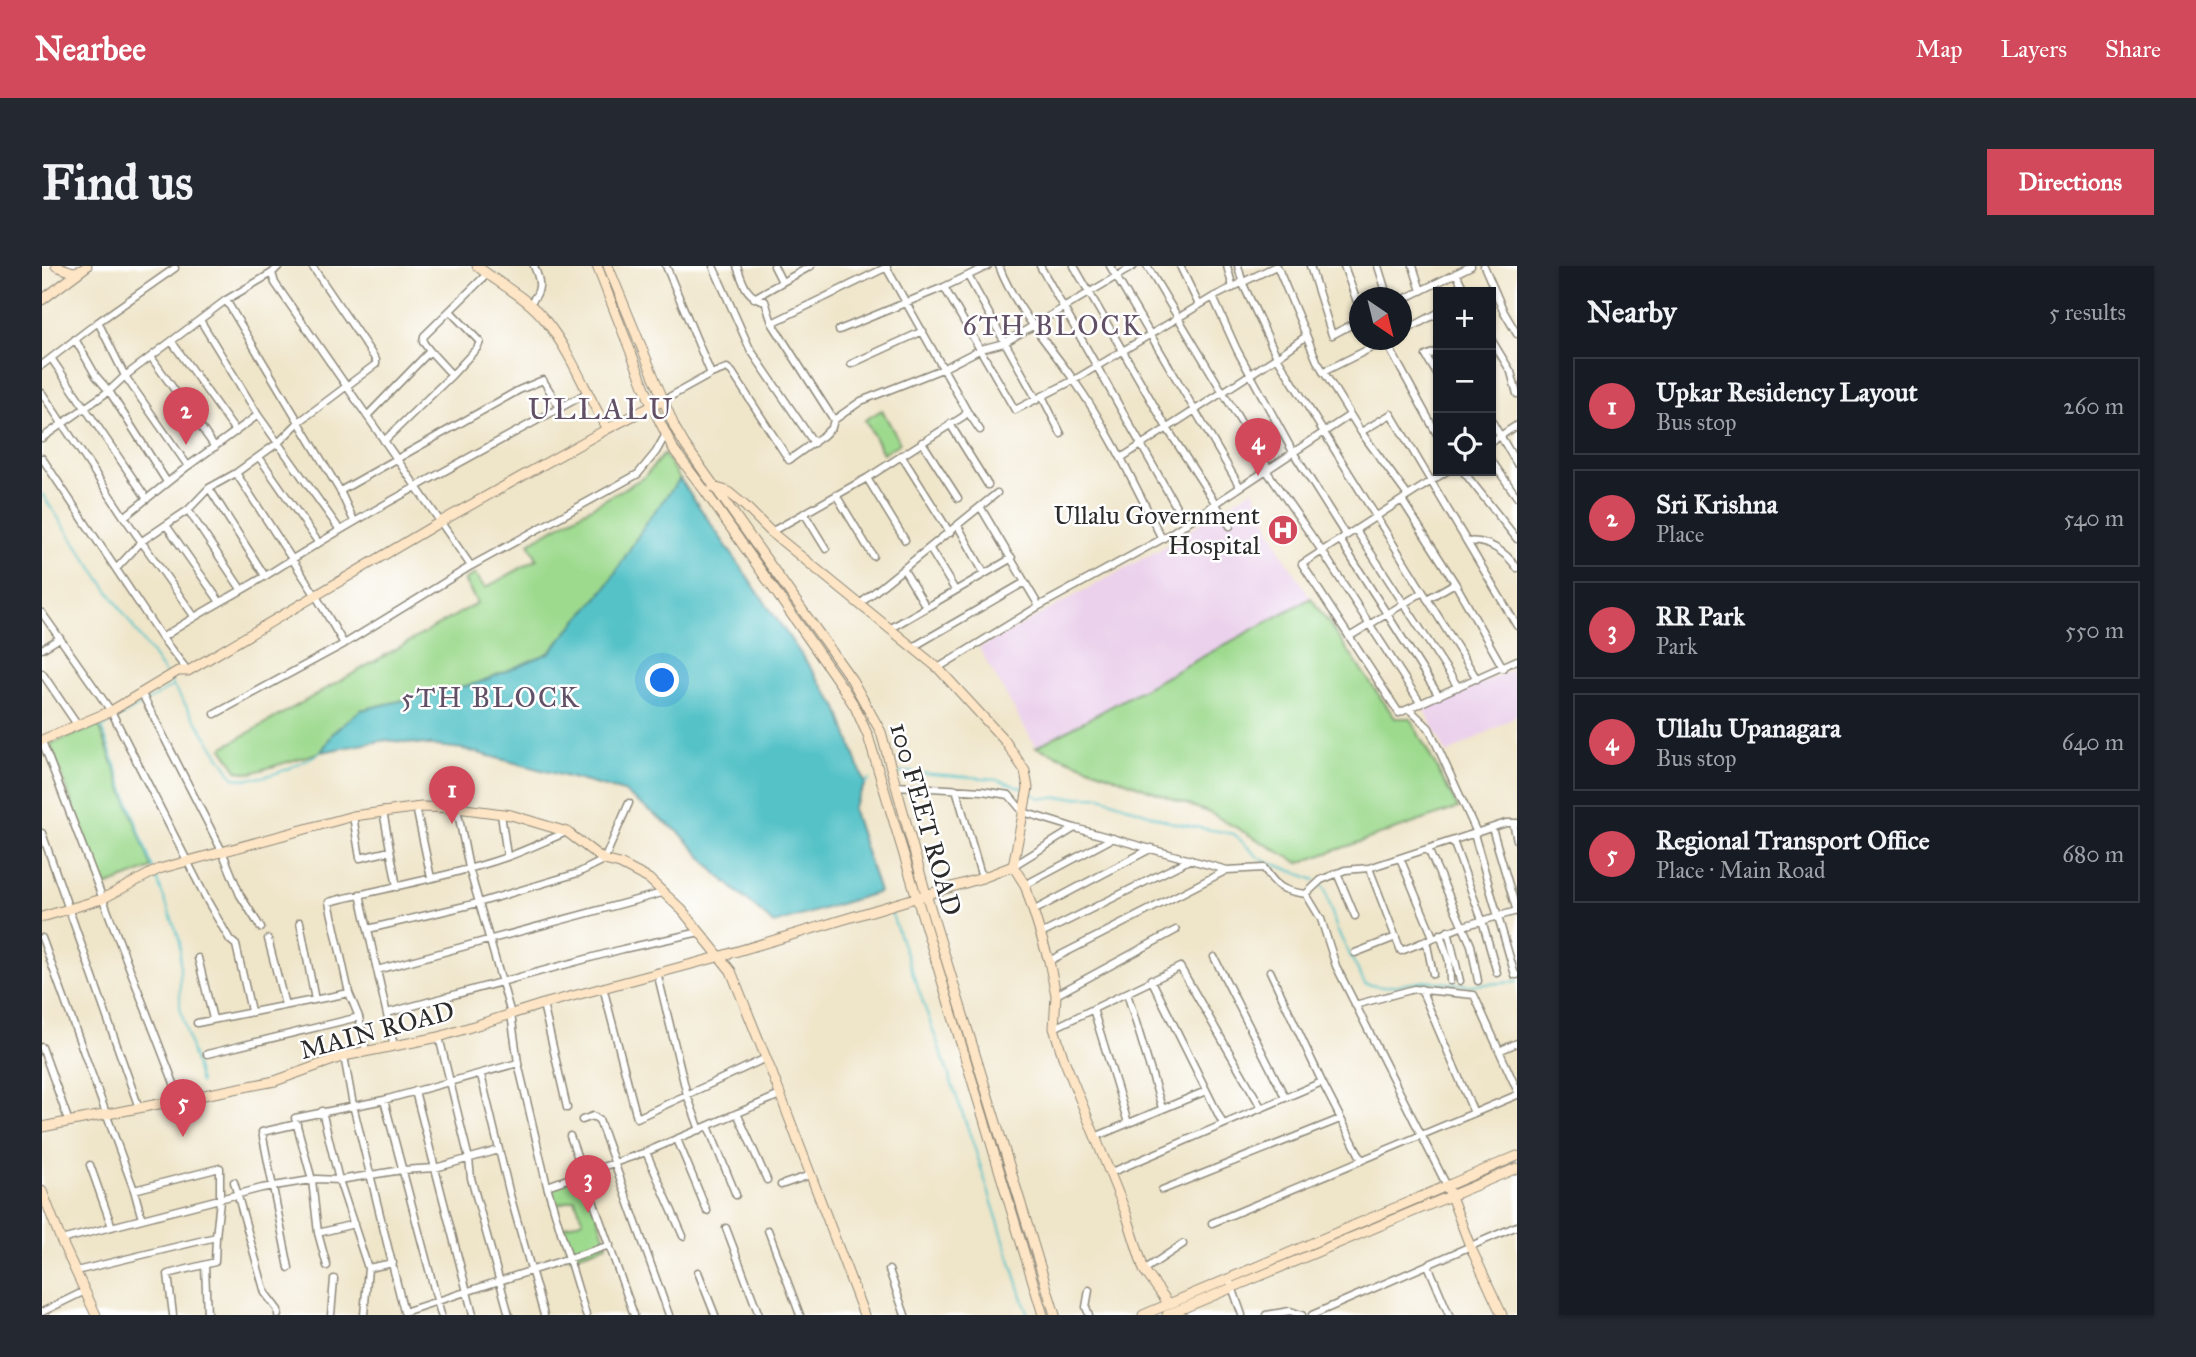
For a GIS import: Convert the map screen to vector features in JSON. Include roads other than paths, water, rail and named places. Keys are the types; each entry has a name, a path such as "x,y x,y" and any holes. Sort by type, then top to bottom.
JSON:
{"street":[{"path":"56,266 68,271 83,267"},
{"path":"42,438 109,391 226,300 272,273 279,266"},
{"path":"116,569 142,541 188,510 209,488 259,457 299,422 374,367 376,362 312,266"},
{"path":"477,266 530,303 552,330 572,361 607,429"},
{"path":"530,303 538,295 539,285 534,266"},
{"name":"100 FEET ROAD","path":"597,266 652,406 674,450 709,489 865,700 881,732 926,894 1055,1315"},
{"name":"100 FEET ROAD","path":"608,266 684,445 709,489 855,707 868,736 1043,1315"},
{"path":"666,266 711,374"},
{"path":"713,266 750,349 814,443"},
{"path":"737,266 743,283 754,298 765,301 772,323 834,419"},
{"path":"774,266 782,282"},
{"path":"839,330 988,266"},
{"path":"999,266 1034,327 1074,380 1121,458 1162,539"},
{"path":"1040,266 1186,524"},
{"path":"1074,266 1167,428 1230,526"},
{"path":"1110,266 1240,487"},
{"path":"180,1099 42,740 111,711 178,671 188,671 440,522 711,374 727,369 732,372 789,460 832,428 834,419 861,401 942,369 981,349 1004,343 1134,266"},
{"path":"1147,266 1267,470 1421,704"},
{"path":"1180,266 1199,305"},
{"path":"1227,266 1233,288"},
{"path":"1238,266 1243,284 1277,358 1477,679"},
{"path":"944,287 1015,410 1074,380 1199,305 1276,266 1323,372 1405,498 1503,668"},
{"path":"1310,266 1332,335 1349,326"},
{"path":"1344,266 1352,287"},
{"path":"1378,266 1385,287"},
{"path":"1413,266 1421,291"},
{"path":"1412,295 1471,266"},
{"path":"1484,266 1517,334"},
{"path":"42,300 83,267"},
{"path":"754,298 808,267"},
{"path":"772,323 888,267 942,369 980,430"},
{"path":"42,365 176,268"},
{"path":"272,273 275,283 471,566"},
{"path":"452,375 423,342 424,337 487,274"},
{"path":"1456,274 1462,287"},
{"path":"968,276 1004,343 1062,434"},
{"path":"1213,298 1293,453 1387,614 1439,696"},
{"path":"226,300 340,491 354,521"},
{"path":"384,441 477,348 480,342 450,311"},
{"path":"1412,327 1433,316"},
{"path":"200,320 258,415 340,530"},
{"path":"98,322 125,376 188,466"},
{"path":"851,364 923,331"},
{"path":"1121,458 1306,337"},
{"path":"75,339 96,376 109,391 167,482"},
{"path":"172,342 236,432"},
{"path":"1496,346 1514,370 1517,394"},
{"path":"1323,372 1366,350"},
{"path":"1391,350 1433,427"},
{"path":"367,416 430,351"},
{"path":"1433,353 1426,356 1433,368"},
{"path":"151,357 215,447"},
{"path":"51,358 147,499"},
{"path":"340,491 519,390 542,380 560,408"},
{"path":"42,393 194,616"},
{"path":"162,638 194,616 354,521 587,393"},
{"path":"771,532 867,478 967,411"},
{"path":"1361,432 1391,414 1517,626"},
{"path":"124,517 258,415"},
{"path":"938,668 1039,606 1162,539 1350,415"},
{"path":"950,424 988,485"},
{"path":"1496,439 1517,425"},
{"path":"1496,429 1517,464"},
{"path":"215,714 344,644 471,566 638,474 656,452 666,434"},
{"path":"922,442 958,498"},
{"path":"901,455 950,533"},
{"path":"259,457 318,542"},
{"path":"42,458 162,638 188,671"},
{"path":"1496,467 1517,497"},
{"path":"236,473 344,644"},
{"path":"1439,476 1302,564 1399,713 1517,660"},
{"path":"1467,476 1517,538"},
{"path":"867,478 905,540"},
{"path":"209,488 265,576"},
{"path":"709,489 727,491 829,581 861,603 938,668 1005,741 1025,771 1027,788 1013,866 1025,885 1049,961 1056,995 1054,1028 1144,1270 1169,1304"},
{"path":"861,603 998,493"},
{"path":"835,495 873,556"},
{"path":"981,508 1039,606"},
{"path":"188,510 241,589"},
{"path":"804,513 826,549"},
{"path":"166,525 220,602"},
{"path":"958,526 984,573"},
{"path":"1356,530 1458,687"},
{"path":"1467,542 1480,541 1498,550 1517,568"},
{"path":"930,549 956,590"},
{"path":"891,628 1012,558"},
{"path":"904,570 926,607"},
{"path":"913,647 1025,582"},
{"path":"1349,637 1404,605 1455,583"},
{"path":"42,613 111,711 226,933 236,945 251,1011"},
{"path":"42,649 60,638"},
{"path":"42,673 78,726"},
{"path":"141,692 222,851 240,895 261,928"},
{"path":"1409,709 1429,728 1476,834 1517,975"},
{"path":"894,779 1009,795 1023,812 1227,870 1264,868 1274,884 1287,891 1306,894"},
{"path":"956,789 982,878"},
{"path":"368,929 478,903 578,873 604,860 629,803"},
{"path":"416,807 431,878"},
{"path":"42,917 69,907 102,900 159,869 353,816 383,811 416,807 457,808 501,814 567,832 604,860 620,864 649,879 682,911 731,971 863,1315"},
{"path":"457,808 478,903 511,1014 518,1063 547,1185 567,1259 586,1315"},
{"path":"383,811 397,887"},
{"path":"501,814 507,856"},
{"path":"353,816 360,858 390,851"},
{"path":"1306,894 1319,882 1351,868 1369,868 1492,828 1515,823 1517,841"},
{"path":"1013,866 1075,828"},
{"path":"1369,868 1401,951 1463,926 1517,911 1492,828"},
{"path":"366,1051 359,1017 349,993 329,902 469,868 567,832"},
{"path":"42,834 139,1108"},
{"path":"1025,885 1113,838"},
{"path":"1453,841 1482,920 1497,973"},
{"path":"1033,911 1152,848"},
{"path":"1428,849 1463,926 1473,953 1478,981"},
{"path":"1400,858 1429,938 1433,974"},
{"path":"1041,934 1191,859"},
{"name":"MAIN ROAD","path":"42,1127 275,1081 344,1056 439,1037 542,1004 718,957 982,878 1013,866"},
{"path":"1049,961 1227,870"},
{"path":"1337,873 1355,916"},
{"path":"377,970 662,893"},
{"path":"360,894 394,1046"},
{"path":"1306,894 1321,919 1336,966 1447,1186 1470,1246 1502,1315"},
{"path":"300,922 315,999"},
{"path":"1056,995 1177,930"},
{"path":"387,1013 623,949 700,932"},
{"path":"1444,933 1460,981"},
{"path":"1444,933 1450,981"},
{"path":"1355,953 1395,937"},
{"path":"42,939 134,1190 142,1219"},
{"path":"268,939 285,1005"},
{"path":"1214,957 1285,1097"},
{"path":"198,958 213,1019"},
{"path":"1054,1028 1180,967 1261,1107"},
{"path":"1270,971 1362,1160"},
{"path":"657,972 687,1095 700,1130"},
{"path":"1151,979 1223,1124"},
{"path":"603,987 637,1118 766,1058"},
{"path":"1212,1223 1517,1093 1474,995 1422,989 1405,990 1355,1005"},
{"path":"1422,989 1474,1113"},
{"path":"197,1023 349,993"},
{"path":"1126,993 1162,1108"},
{"path":"542,1004 567,1108"},
{"path":"1093,1009 1128,1124"},
{"path":"207,1054 359,1017"},
{"path":"439,1037 469,1159 471,1178 509,1315"},
{"path":"1499,1051 1517,1044"},
{"path":"42,1047 69,1122"},
{"path":"344,1056 353,1105 404,1312 610,1245"},
{"path":"327,1266 318,1233 312,1180 295,1118 384,1100 518,1063"},
{"path":"481,1075 544,1315"},
{"path":"1110,1173 1322,1082"},
{"path":"415,1090 473,1315"},
{"path":"1096,1137 1206,1091"},
{"path":"547,1185 615,1164 780,1095"},
{"path":"384,1100 441,1315"},
{"path":"321,1111 339,1180 368,1268 364,1315"},
{"path":"737,1114 767,1180"},
{"path":"582,1120 593,1116 598,1120 669,1315"},
{"path":"1163,1190 1340,1119"},
{"path":"289,1268 262,1132 297,1124"},
{"path":"708,1126 736,1195"},
{"path":"570,1136 634,1315"},
{"path":"677,1139 707,1211"},
{"path":"61,1240 274,1186 435,1168 499,1150"},
{"path":"646,1152 683,1236"},
{"path":"1167,1315 1230,1283 1517,1156"},
{"path":"90,1165 112,1227"},
{"path":"134,1190 219,1168 220,1200 215,1262 168,1274 173,1315"},
{"path":"1143,1315 1517,1168"},
{"path":"781,1185 810,1175"},
{"path":"234,1182 265,1293 278,1310 278,1315"},
{"path":"42,1191 61,1240 96,1315"},
{"path":"318,1233 354,1224"},
{"path":"1312,1315 1517,1226"},
{"path":"726,1228 759,1315"},
{"path":"768,1230 800,1315"},
{"path":"76,1271 216,1237"},
{"path":"1144,1270 1183,1244"},
{"path":"368,1268 393,1263"},
{"path":"205,1265 207,1315"},
{"path":"1428,1265 1449,1315"},
{"path":"889,1270 905,1315"},
{"path":"698,1272 715,1315"},
{"path":"331,1315 334,1279"},
{"path":"1230,1283 1242,1315"},
{"path":"1088,1290 1086,1307 1089,1315"},
{"path":"42,1312 85,1291"},
{"path":"1265,1315 1290,1311 1302,1315"}],"water":[{"path":"680,479 838,708 865,784 852,808 879,892 774,924 718,875 680,833 624,792 463,749 386,740 321,752 334,732 361,710 478,683 549,653 605,589 648,520"}],"waterway":[{"path":"42,494 166,675"},
{"path":"169,680 234,778 268,775 290,768 321,752"},
{"path":"117,719 173,686"},
{"path":"112,722 102,728 153,869"},
{"path":"896,774 905,772 997,779 1025,789"},
{"path":"865,784 869,780"},
{"path":"1030,792 1040,798 1101,797 1173,823 1234,834 1259,858 1315,880"},
{"path":"155,874 180,941 180,1007 200,1083"},
{"path":"1320,883 1325,889 1337,930 1365,984 1383,987 1427,981 1470,985 1517,982"},
{"path":"891,912 973,1143 1028,1315"}],"place":[{"name":"Sri Krishna","path":"186,445"},
{"name":"Ullalu Upanagara","path":"1258,476"},
{"name":"Ullalu Government Hospital","path":"1283,530"},
{"name":"Upkar Residency Layout","path":"452,824"},
{"name":"Regional Transport Office","path":"183,1137"},
{"name":"RR Park","path":"588,1213"}],"district":[{"name":"6TH BLOCK","path":"1053,325"},
{"name":"ULLALU","path":"601,409"},
{"name":"5TH BLOCK","path":"491,697"}]}
